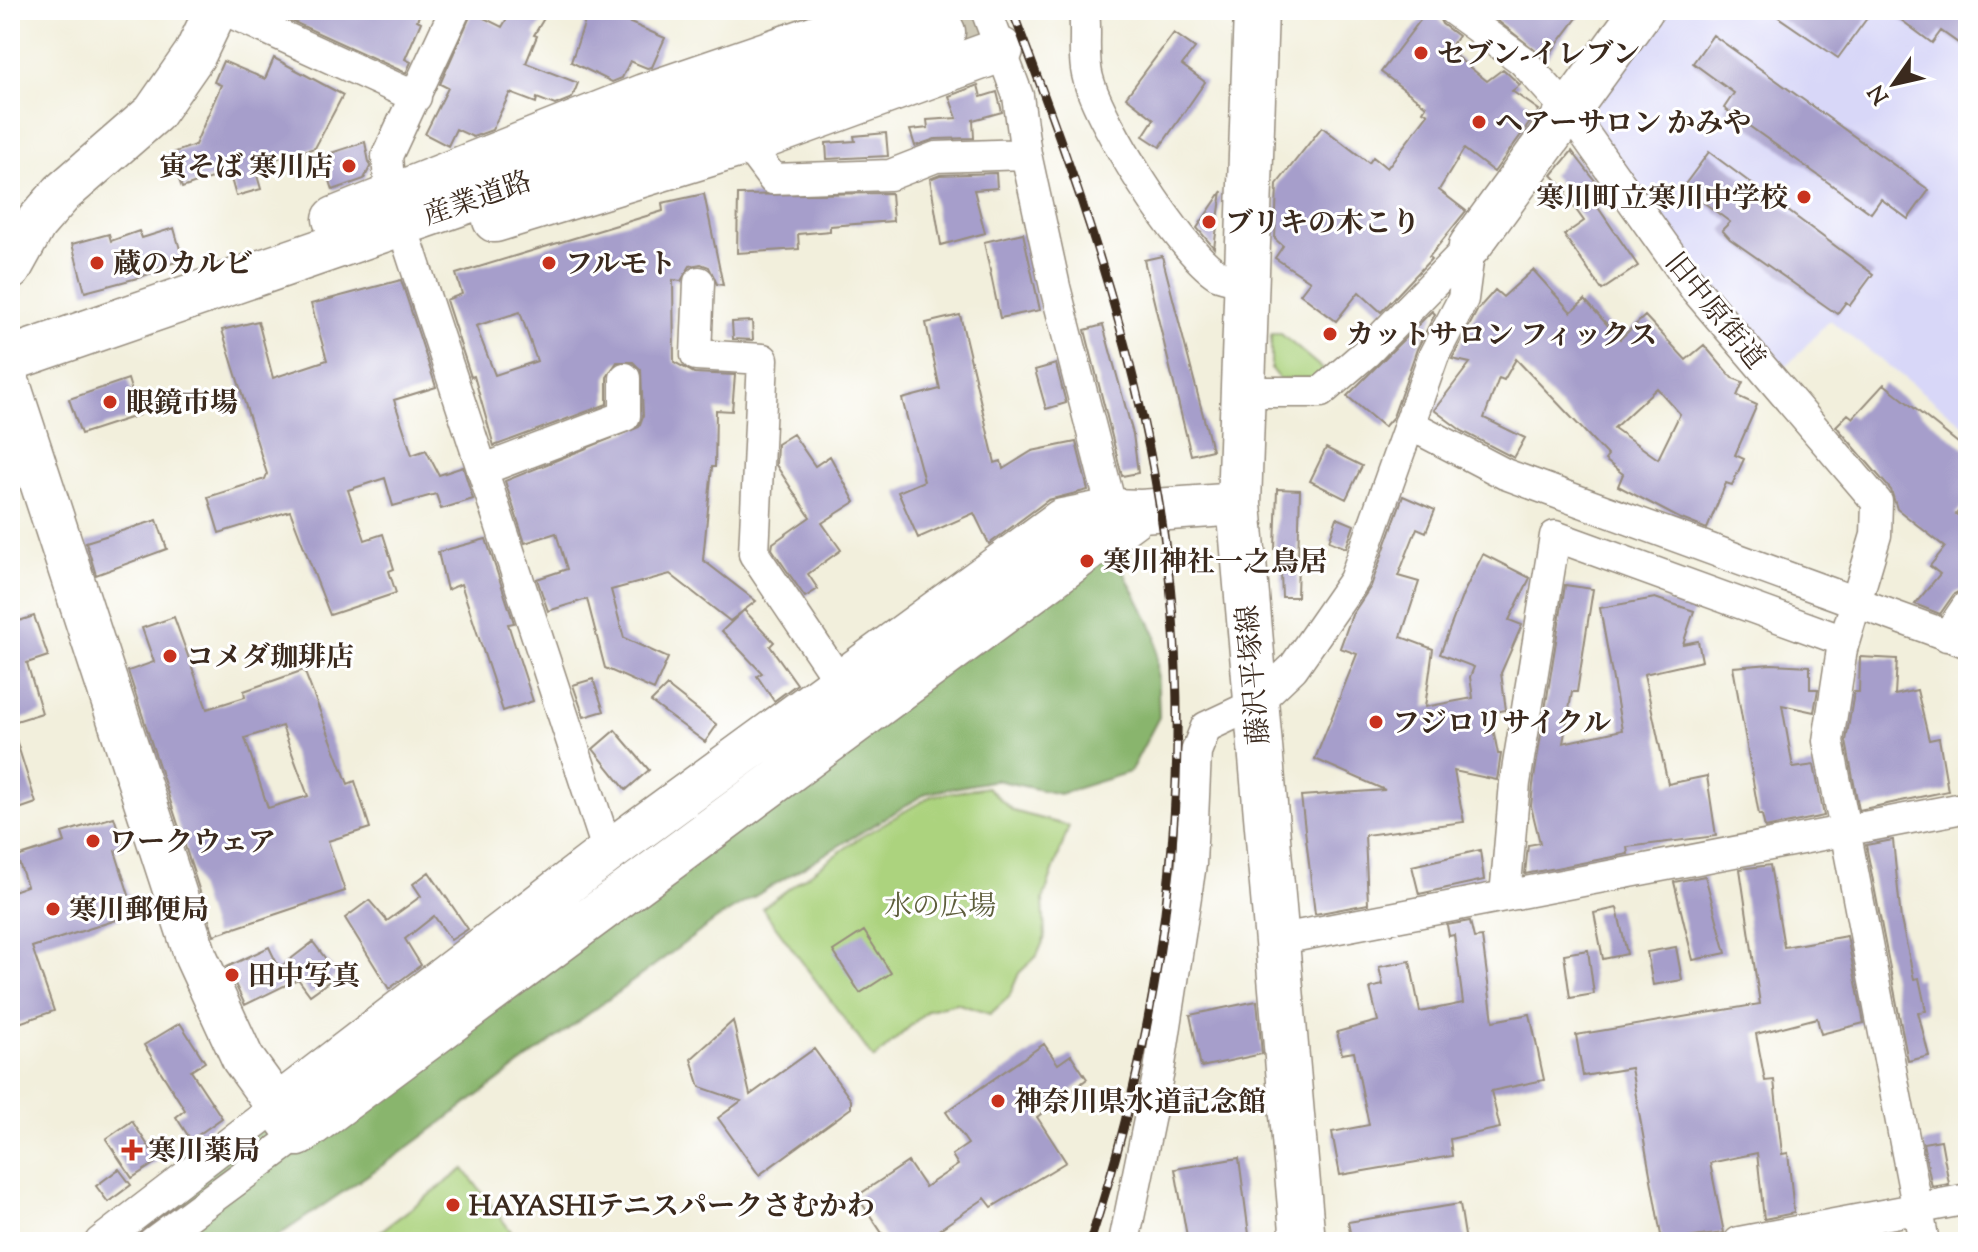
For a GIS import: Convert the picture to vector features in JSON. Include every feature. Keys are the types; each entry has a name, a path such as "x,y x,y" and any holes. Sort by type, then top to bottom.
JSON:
{"main road":[{"path":"180,299 286,241 390,194 644,96 895,10"},
{"name":"藤沢平塚線","path":"1256,10 1239,504 1303,1242"},
{"name":"産業道路","path":"10,359 823,78 943,32"},
{"path":"273,267 313,274 409,247 746,143 1001,50"}],"street":[{"path":"10,269 23,222 154,113 195,54 216,10"},
{"path":"225,10 416,97"},
{"path":"390,194 387,156 455,10"},
{"path":"986,10 1018,96 1026,154 1107,520"},
{"name":"旧中原街道","path":"1453,10 1522,60 1569,112 1695,289 1877,502 1876,535 1844,641 1828,741 1924,1242"},
{"path":"1244,392 1321,392 1366,353 1470,246 1642,10"},
{"path":"1088,12 1088,78 1107,120 1145,186 1181,237 1218,274 1248,281"},
{"path":"746,143 773,179 890,175 936,157 1026,154"},
{"path":"1124,1242 1159,1071 1191,864 1196,752 1206,727 1255,704 1293,668 1354,580 1434,355 1463,299 1470,246"},
{"path":"409,247 608,852"},
{"path":"699,282 696,355 763,359 754,554 840,682"},
{"path":"482,470 625,416 625,378"},
{"path":"10,387 196,957 243,1059 287,1120"},
{"path":"1409,424 1505,474 1957,640 1968,605"},
{"path":"153,1242 287,1120 608,852 1062,520 1107,520 1239,504"},
{"path":"100,1242 287,1120 1107,520"},
{"path":"1505,896 1515,783 1555,536 1844,641"},
{"path":"1276,940 1968,807"},
{"path":"1739,1242 1968,1199"}],"shaded area":[{"name":"寒川町立寒川中学校","path":"1663,10 1968,10 1968,428 1830,320 1780,373 1727,313 1596,136 1590,112"}],"green space":[{"path":"1271,334 1281,334 1325,371 1317,378 1279,379 1271,369"},
{"path":"1052,535 1119,563 1156,634 1159,717 1130,772 1059,794 996,780 927,793 717,919 399,1154 269,1242 100,1242"},
{"name":"水の広場","path":"987,787 1013,811 1069,826 1043,900 1045,937 1037,956 1019,973 1009,997 990,1014 956,1003 928,1010 874,1059 762,908 859,838 931,796"},
{"name":"HAYASHIテニスパークさむかわ","path":"464,1169 519,1242 366,1242"}],"building":[{"path":"286,10 422,10 417,20 421,22 405,59 411,62 406,73 283,17"},
{"path":"512,10 549,10 534,35 537,36 526,63 578,83 572,98 555,105 537,98 536,103 510,93 492,130 473,137 456,129 448,146 425,134 448,88 440,84 472,12 502,27"},
{"path":"589,10 612,15 665,38 652,67 630,61 622,78 612,82 571,62"},
{"path":"1428,10 1435,10 1442,24 1458,36 1448,50 1487,81 1503,69 1520,85 1512,91 1539,110 1494,172 1464,149 1439,190 1466,211 1429,257 1431,259 1381,312 1359,292 1336,321 1300,294 1310,281 1275,258 1283,246 1275,239 1277,184 1322,127 1369,163 1373,157 1387,168 1428,114 1423,111 1426,106 1381,72"},
{"path":"1484,10 1583,10 1546,59"},
{"path":"1768,10 1873,10 1838,58"},
{"path":"1888,10 1968,10 1968,50 1941,31 1932,43"},
{"path":"1174,33 1195,48 1182,65 1205,82 1160,147 1143,136 1154,119 1126,97"},
{"path":"1713,35 1929,190 1908,219 1881,199 1871,213 1724,108 1734,93 1693,63"},
{"path":"274,58 343,95 315,148 254,165 261,189 236,196 229,172 182,188 170,154 195,145 221,85 214,82 223,61 265,79"},
{"path":"978,85 981,97 997,92 1002,112 973,120 974,138 935,139 915,146 910,130 928,128 927,120 957,118 949,96"},
{"path":"886,133 888,156 827,159 826,143 855,141 854,136"},
{"name":"寅そば 寒川店","path":"365,142 370,167 364,179 333,190 322,156"},
{"path":"1572,151 1606,195 1595,203 1638,266 1602,290 1564,235 1584,221 1564,193 1567,191 1552,175"},
{"path":"1709,152 1873,274 1850,305 1846,302 1837,314 1730,239 1722,230 1730,222 1683,187"},
{"path":"996,173 997,188 974,190 985,233 941,245 930,179 940,175"},
{"name":"ブリキの木こり","path":"1222,191 1214,248 1197,228"},
{"path":"891,193 893,221 830,226 830,231 798,234 799,249 737,253 738,195"},
{"path":"704,194 723,285 717,284 709,267 701,264 690,266 681,281 673,280 674,362 694,373 735,375 732,411 716,410 715,467 712,467 703,560 756,601 730,621 670,574 611,590 624,638 668,658 654,690 605,668 587,599 548,611 537,579 567,569 556,533 525,543 505,481 639,427 643,416 641,370 633,362 617,362 607,377 607,404 494,446 474,376 471,377 446,300 462,294 456,274 663,211 662,203","holes":["520,312 537,361 495,375 476,326"]},
{"path":"174,228 183,260 152,269 154,272 141,277 85,292 72,244 109,234 111,241 139,231 142,238"},
{"path":"1023,233 1040,310 1000,318 984,242"},
{"path":"1162,256 1212,450 1191,455 1144,260"},
{"path":"1533,270 1571,312 1585,300 1620,339 1645,316 1686,360 1704,345 1732,378 1743,382 1737,396 1757,405 1735,455 1744,459 1732,485 1726,483 1707,529 1618,486 1623,474 1605,460 1608,456 1516,359 1504,380 1499,378 1484,418 1525,438 1514,458 1462,431 1434,410 1470,363 1452,359 1478,309 1495,290 1503,297","holes":["1657,388 1680,414 1658,459 1614,428"]},
{"path":"401,280 436,387 394,400 412,455 426,450 439,475 463,467 473,499 441,509 436,494 393,506 385,478 348,490 365,540 383,534 394,569 389,571 396,593 330,615 290,511 219,533 208,497 265,479 267,474 222,330 258,321 273,378 327,360 311,304"},
{"path":"1432,311 1435,314 1417,349 1393,417 1384,427 1347,396"},
{"path":"960,315 995,463 1001,461 1003,469 1032,451 1076,442 1088,490 1048,500 989,544 974,513 918,538 898,492 924,481 902,399 940,389 926,323"},
{"path":"752,321 753,340 733,339 732,322"},
{"path":"1103,325 1133,434 1138,473 1122,476 1085,330"},
{"path":"1056,364 1066,403 1046,409 1035,370"},
{"path":"128,379 139,415 81,434 69,399"},
{"path":"1884,384 1968,451 1968,499 1956,514 1968,523 1968,587 1954,594 1940,614 1915,604 1940,574 1930,566 1945,547 1897,509 1891,490 1836,426 1848,414 1853,418"},
{"path":"793,434 815,466 830,456 855,502 822,523 841,550 808,574 818,589 805,597 772,549 773,543 810,517 776,465 777,444"},
{"path":"1326,448 1362,466 1346,499 1310,481"},
{"path":"1277,489 1300,490 1297,597 1282,597 1280,549 1275,549"},
{"path":"1403,496 1435,510 1426,532 1417,528 1398,576 1419,582 1401,637 1433,649 1425,707 1473,698 1470,677 1474,667 1440,654 1463,594 1483,554 1530,578 1509,620 1522,625 1501,673 1506,710 1490,713 1498,754 1501,754 1497,780 1454,771 1464,822 1365,835 1368,904 1315,914 1301,796 1385,790 1315,759 1357,654 1340,648 1352,615 1371,586"},
{"path":"1337,518 1354,525 1346,548 1329,541"},
{"path":"157,520 167,549 96,575 86,542"},
{"path":"486,539 514,623 508,624 533,701 503,711 461,584 447,590 438,552"},
{"path":"1565,585 1593,589 1577,692 1572,692 1563,743 1622,730 1600,608 1655,598 1694,611 1683,644 1698,641 1702,661 1644,674 1668,784 1707,776 1716,836 1627,847 1628,854 1525,874 1528,845 1540,843 1531,806 1533,785"},
{"path":"744,610 774,642 770,646 797,684 774,701 757,676 762,673 722,631"},
{"path":"34,616 48,656 27,663 42,713 10,723 10,624"},
{"path":"174,617 207,709 245,697 244,691 304,670 348,784 355,781 370,828 328,841 345,891 214,935 128,671 154,662 142,628","holes":["282,726 308,796 268,808 245,738"]},
{"path":"1860,657 1897,659 1895,695 1917,690 1929,740 1939,738 1948,791 1859,810 1846,741 1854,692 1859,692"},
{"path":"1772,664 1810,666 1810,689 1818,689 1814,712 1782,705 1793,768 1814,765 1824,816 1765,828 1762,815 1759,815 1733,667"},
{"path":"593,679 604,711 584,717 573,685"},
{"path":"667,686 717,725 705,742 651,702"},
{"path":"13,730 36,803 10,812 10,731"},
{"path":"615,730 649,770 626,790 593,749"},
{"path":"114,817 124,848 115,851 135,914 32,947 54,1011 10,1026 10,892 27,886 17,857 65,842 62,833"},
{"path":"1893,840 1901,920 1914,979 1919,978 1926,1011 1918,1012 1929,1056 1908,1061 1866,845"},
{"path":"1480,850 1484,880 1419,894 1412,866"},
{"path":"1770,865 1784,947 1847,936 1864,1023 1821,1034 1817,1018 1756,1034 1765,1081 1774,1080 1782,1154 1788,1153 1794,1213 1764,1219 1757,1153 1710,1163 1724,1233 1662,1241 1631,1068 1583,1076 1576,1035 1760,1004 1740,869"},
{"path":"429,872 468,929 451,940 434,916 405,939 421,965 389,989 345,918 369,900 387,921 421,896 413,884"},
{"path":"1705,876 1726,953 1693,960 1674,882"},
{"path":"1617,908 1627,954 1603,959 1594,913"},
{"path":"1470,921 1474,938 1482,937 1493,1021 1530,1014 1544,1080 1491,1091 1500,1128 1450,1139 1452,1156 1340,1175 1332,1132 1369,1125 1354,1052 1342,1054 1337,1032 1378,1021 1370,988 1383,985 1379,967 1410,961 1420,1012 1463,1003 1454,935 1449,936 1447,925"},
{"path":"864,931 891,973 860,993 833,951"},
{"path":"313,942 338,975 310,995 298,979 245,1005 227,967 269,947 279,968"},
{"path":"1676,947 1682,980 1653,985 1647,952"},
{"path":"1588,950 1594,994 1570,998 1564,954"},
{"path":"1257,1001 1262,1054 1201,1067 1190,1015"},
{"path":"733,1021 750,1095 814,1049 851,1100 851,1108 759,1175 718,1118 741,1101 700,1087 691,1059"},
{"path":"180,1023 205,1062 191,1071 222,1118 191,1140 176,1117 185,1110 144,1045"},
{"path":"1044,1044 1058,1064 1071,1055 1087,1079 1037,1117 1066,1162 992,1207 985,1198 921,1242 888,1242 857,1196 908,1162 925,1187 958,1165 952,1155 968,1144 946,1112"},
{"name":"寒川薬局","path":"132,1121 158,1161 132,1178 106,1139"},
{"path":"1941,1140 1949,1184 1932,1187 1923,1143"},
{"path":"1239,1158 1250,1242 1188,1242 1175,1169"},
{"path":"119,1169 131,1185 108,1202 96,1186"},
{"path":"1460,1204 1466,1242 1352,1242 1348,1222"}],"tunnel":[{"path":"943,32 997,10"}],"railway":[{"path":"1012,10 1079,194 1118,318 1148,445 1172,601 1177,694 1176,787 1169,879 1157,971 1139,1062 1117,1153 1090,1242"}],"place":[{"name":"セブン-イレブン","path":"1421,53"},
{"name":"ヘアーサロン かみや","path":"1479,122"},
{"name":"寅そば 寒川店","path":"349,166"},
{"name":"寒川町立寒川中学校","path":"1804,197"},
{"name":"ブリキの木こり","path":"1209,222"},
{"name":"蔵のカルビ","path":"97,263"},
{"name":"フルモト","path":"549,263"},
{"name":"カットサロン フィックス","path":"1330,334"},
{"name":"眼鏡市場","path":"110,402"},
{"name":"寒川神社一之鳥居","path":"1087,561"},
{"name":"コメダ珈琲店","path":"170,656"},
{"name":"フジロリサイクル","path":"1376,722"},
{"name":"ワークウェア","path":"93,841"},
{"name":"寒川郵便局","path":"53,909"},
{"name":"田中写真","path":"232,975"},
{"name":"神奈川県水道記念館","path":"998,1101"},
{"name":"寒川薬局","path":"132,1150"},
{"name":"HAYASHIテニスパークさむかわ","path":"453,1205"}]}
